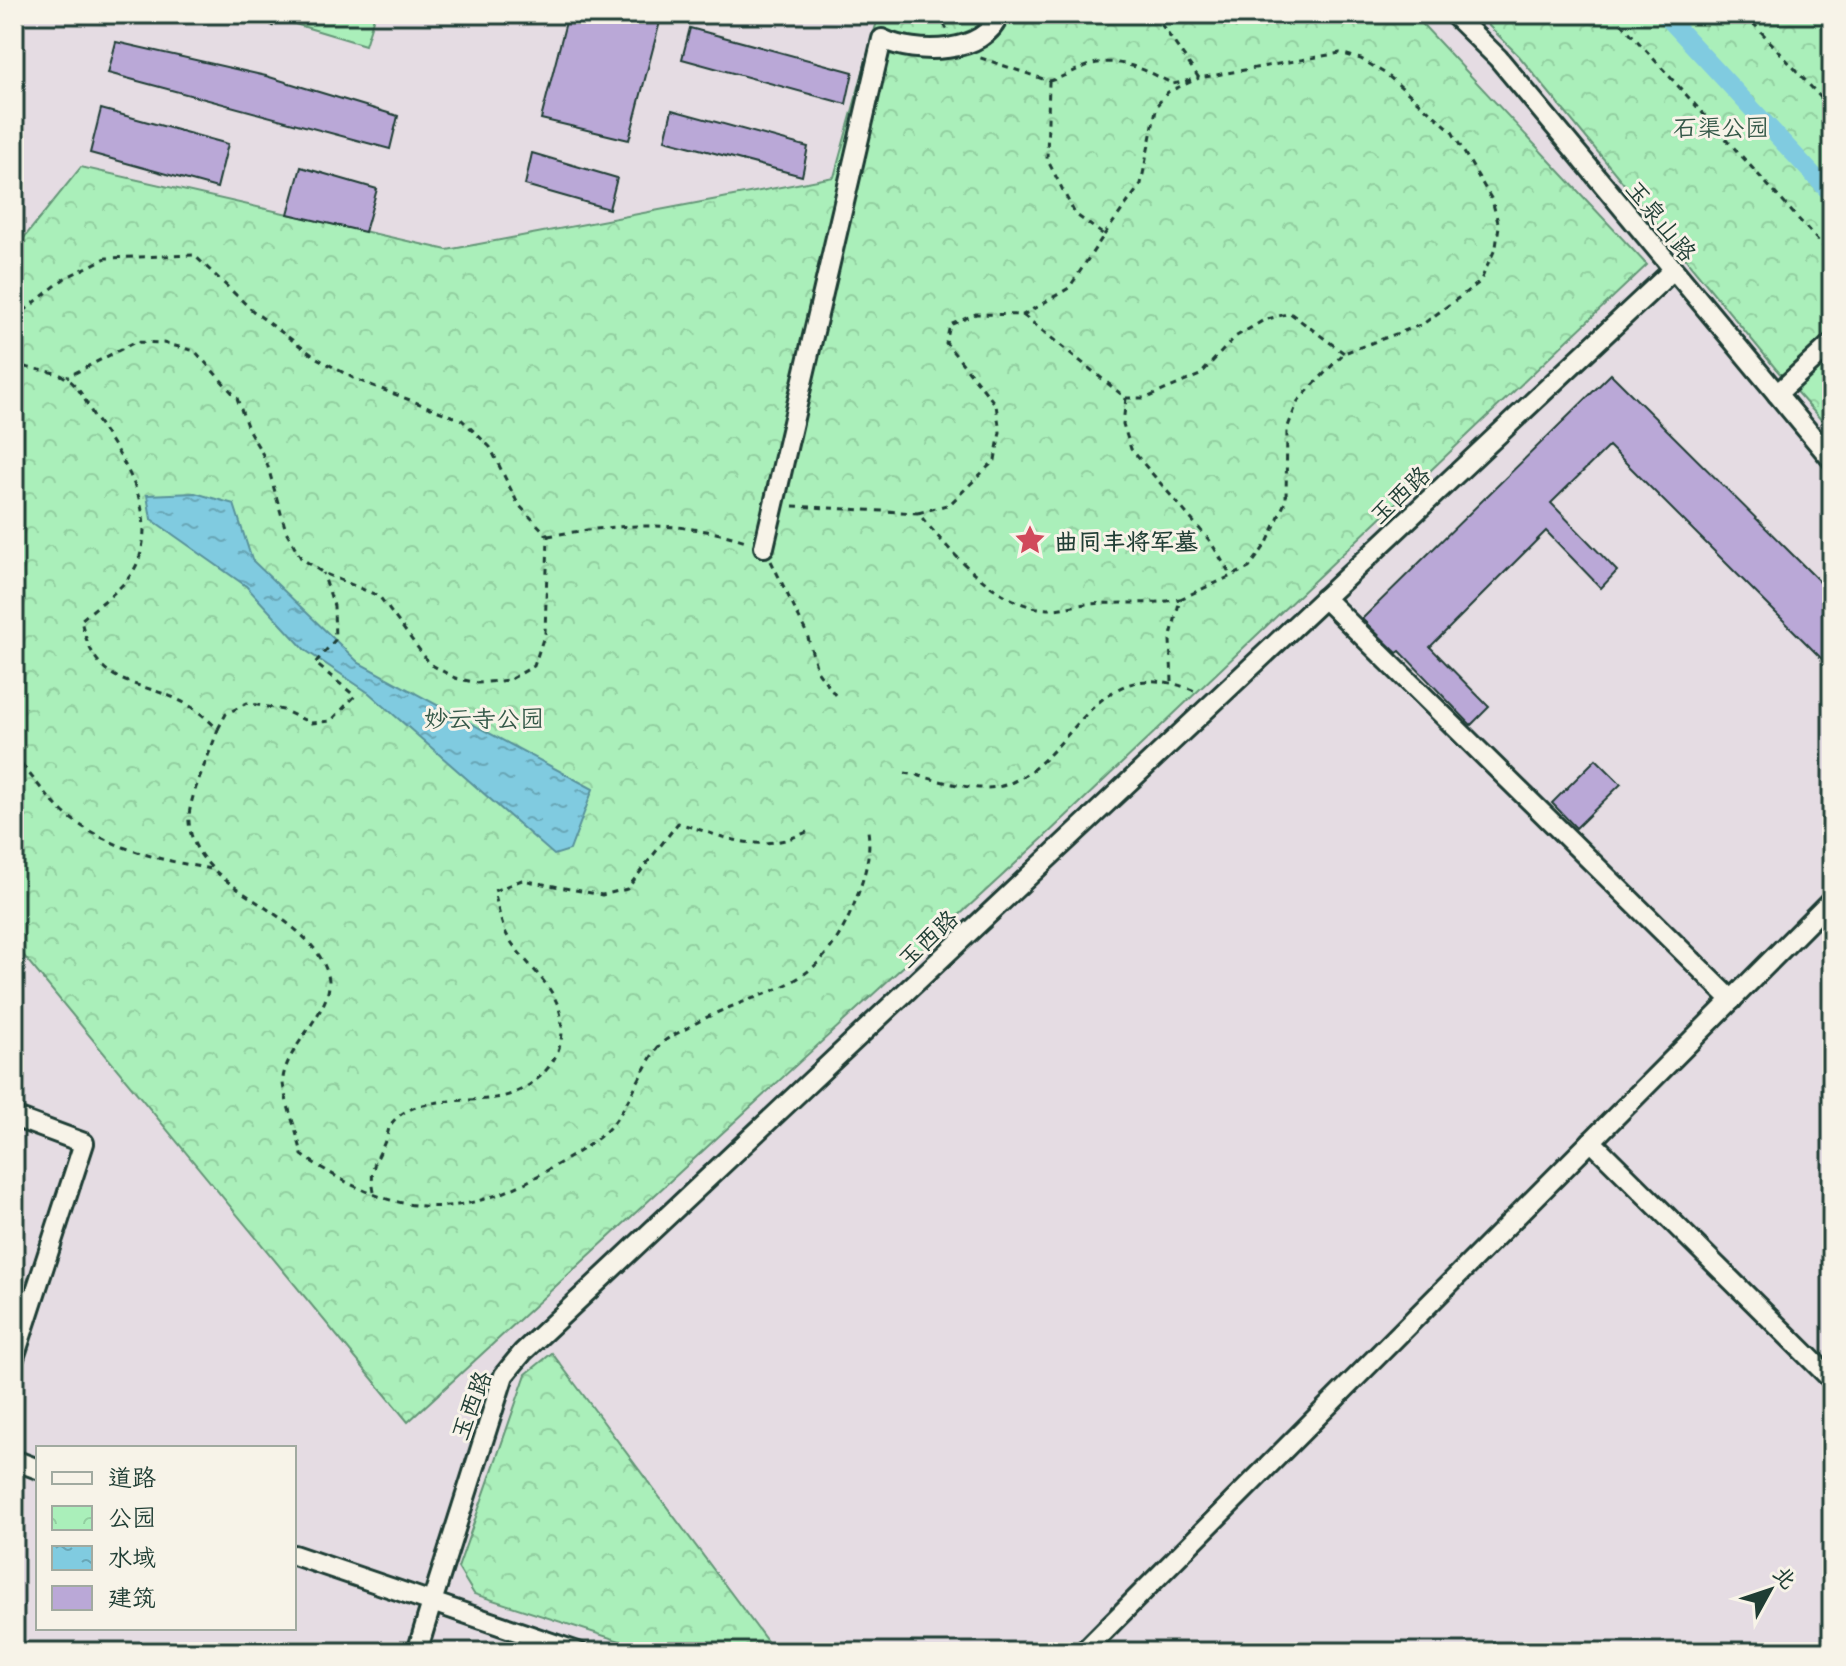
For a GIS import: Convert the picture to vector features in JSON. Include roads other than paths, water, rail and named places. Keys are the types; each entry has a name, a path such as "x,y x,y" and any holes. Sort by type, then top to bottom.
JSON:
{"street":[{"path":"764,547 882,39 902,49 961,47 995,26 999,14"},
{"name":"玉泉山路","path":"1453,14 1498,58 1832,460"},
{"name":"玉西路","path":"417,1652 489,1411 504,1375 523,1352 1672,271"},
{"path":"1777,394 1832,343"},
{"path":"1324,598 1732,1000"},
{"path":"1083,1652 1832,899"},
{"path":"14,1117 84,1143 14,1358"},
{"path":"1591,1141 1832,1380"},
{"path":"14,1460 36,1468"},
{"path":"296,1556 578,1652"}],"water":[{"path":"195,493 234,504 252,560 359,663 593,789 570,850 554,855 369,693 305,650 246,586 151,519 147,495"}],"waterway":[{"path":"1664,14 1832,195"}],"place":[{"name":"曲同丰将军墓","path":"1030,540"}],"park label":[{"name":"石渠公园","path":"1721,126"},
{"name":"妙云寺公园","path":"484,717"}]}
